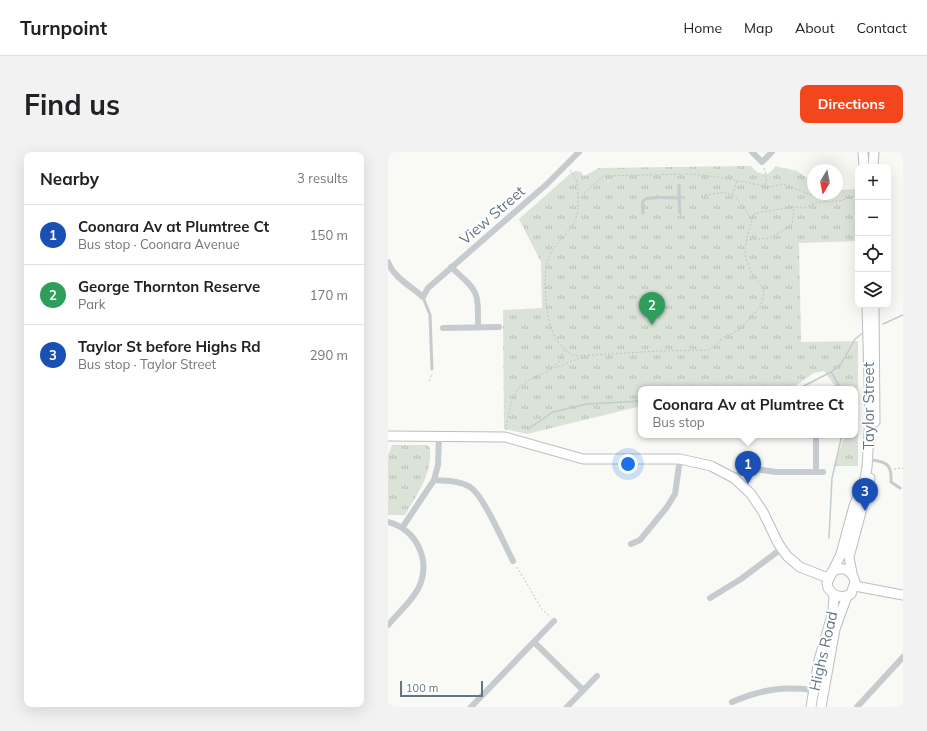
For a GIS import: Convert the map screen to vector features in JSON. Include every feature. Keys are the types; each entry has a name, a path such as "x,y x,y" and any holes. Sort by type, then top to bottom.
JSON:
{"street":[{"name":"View Street","path":"423,297 428,288 567,166 579,152"},
{"path":"752,152 762,162 772,152"},
{"path":"864,152 864,164"},
{"path":"873,164 874,152"},
{"path":"388,264 403,281 423,297"},
{"path":"451,267 473,288 477,294 478,327"},
{"name":"Taylor Street","path":"829,575 841,554 854,506 864,483 867,468 870,416 867,308"},
{"name":"Taylor Street","path":"852,573 849,557 869,484 872,460 876,406 874,308"},
{"path":"443,328 499,327"},
{"path":"388,436 505,437 583,459 680,459 711,466 734,478 744,486 757,502 781,549 800,567 829,575 839,569 848,570 852,573 856,582 855,586 847,596 838,597 828,588 829,575"},
{"path":"402,528 434,480 438,465 439,436"},
{"path":"816,438 816,471"},
{"path":"631,544 640,540 667,507 675,494 680,459"},
{"path":"734,478 740,473 755,469 776,472 823,472"},
{"path":"434,480 456,482 470,487 479,496 513,561"},
{"path":"388,522 402,528 417,543 422,553 424,566 422,578 412,597 388,625"},
{"path":"710,598 741,579 781,549"},
{"path":"855,586 903,595"},
{"name":"Highs Road","path":"811,707 813,690 823,644 833,612 834,595"},
{"name":"Highs Road","path":"821,707 824,681 835,629 847,596"},
{"path":"471,707 554,621"},
{"path":"534,642 583,690"},
{"path":"857,707 903,657"},
{"path":"567,707 598,676"},
{"path":"732,702 773,689 792,688 813,690"}],"lane":[{"path":"679,185 680,213"},
{"path":"643,213 642,203 648,198 680,198"},
{"path":"423,297 430,315 432,369"},
{"path":"872,460 889,465 891,469 891,482 900,488"}],"path":[{"path":"762,162 766,180 764,186"},
{"path":"567,166 574,174 577,181 579,206 575,223 548,259 547,308 555,338 570,354 583,356 658,351 709,350 724,337 739,330 760,307 764,295 763,288 751,272 745,255 746,240 751,220 755,214 794,207 804,208 827,201 839,201 855,196"},
{"path":"578,199 603,176 692,174 770,187 784,184 827,201"},
{"path":"732,195 737,181"},
{"path":"701,196 724,192 732,195 739,199 751,220"},
{"path":"746,240 770,238 792,225 794,207"},
{"path":"554,368 562,356 564,348"},
{"path":"505,437 513,400 519,388 527,382 554,368 566,365 583,356"},
{"path":"429,381 432,377 432,369"},
{"path":"891,469 903,468"},
{"path":"513,561 541,608 554,621"}],"green space":[{"path":"751,166 760,173 767,174 773,170 775,166 797,171 807,178 807,200 843,200 843,190 855,189 855,241 799,243 801,342 858,341 858,386 835,386 824,371 814,373 795,386 638,386 638,407 527,434 504,429 503,310 542,308 541,262 519,219 571,173 576,171 581,172 584,176 599,168"},
{"path":"844,438 858,438 858,466 834,466"},
{"path":"392,445 427,445 430,448 429,467 419,491 405,515 388,515 388,455"}],"waterway":[{"path":"883,324 903,315"},
{"path":"804,386 831,372 841,364 855,339 864,332"},
{"path":"831,372 839,386"},
{"path":"528,429 553,412 587,404 638,401"},
{"path":"829,538 832,478 841,438"}],"place":[{"name":"George Thornton Reserve","path":"652,325"},
{"name":"Coonara Av at Plumtree Ct","path":"748,484"},
{"name":"Taylor St before Highs Rd","path":"865,511"}]}
